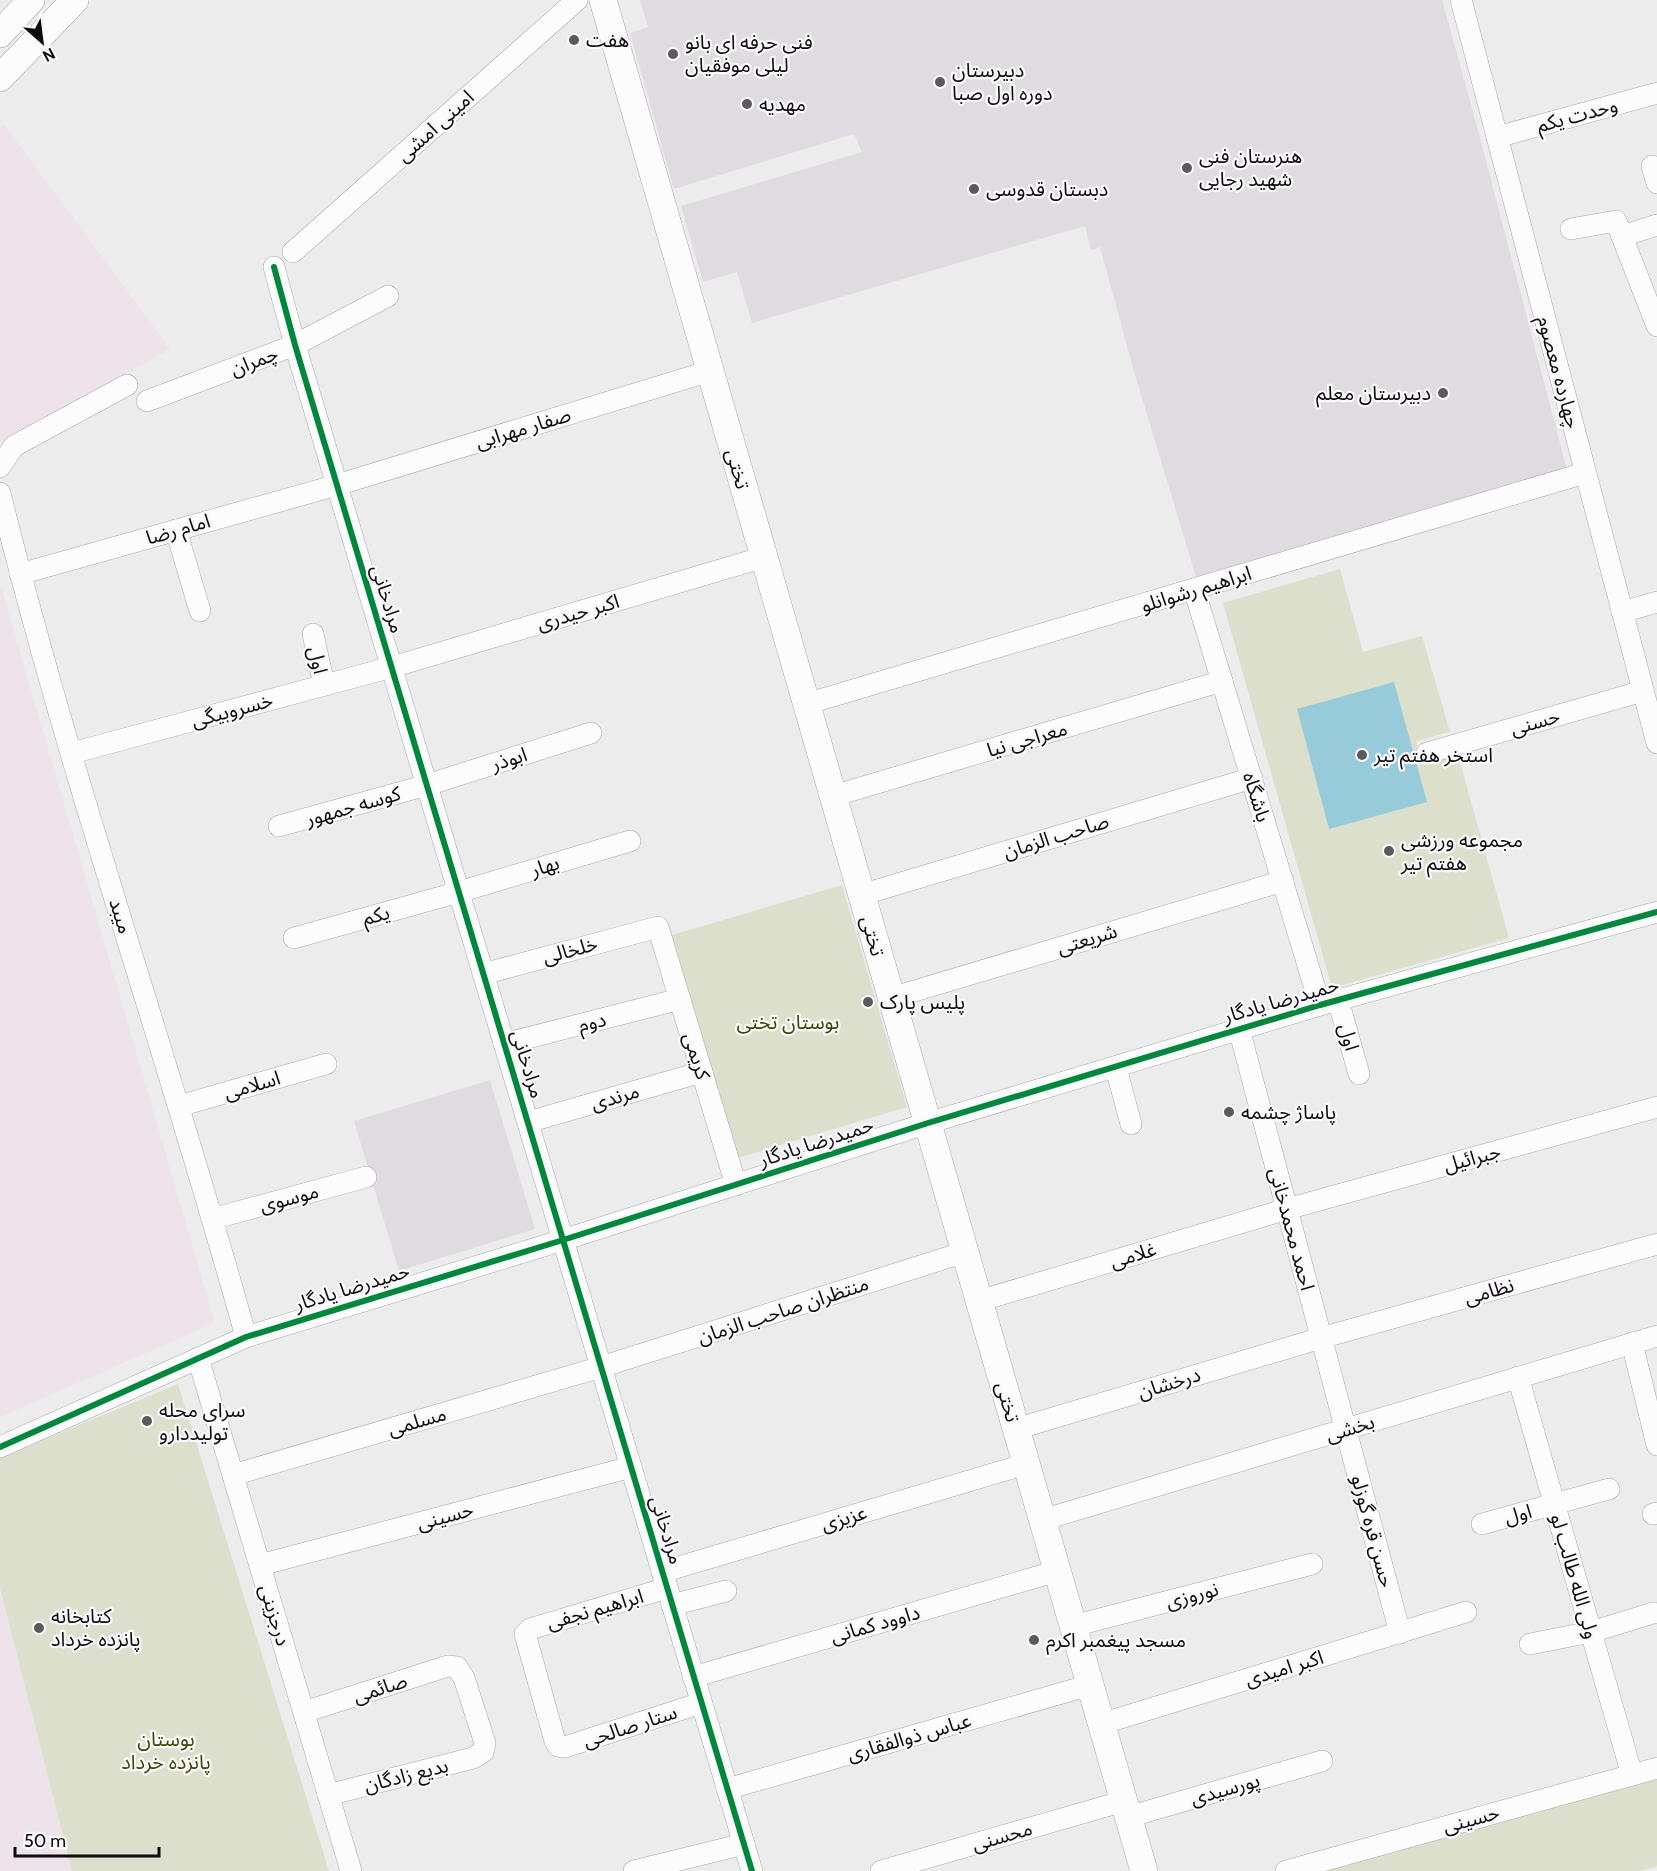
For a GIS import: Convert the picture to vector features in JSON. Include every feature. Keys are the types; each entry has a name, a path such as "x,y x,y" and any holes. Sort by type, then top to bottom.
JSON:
{"main road":[{"path":"0,34 31,0"},
{"path":"0,78 75,0"},
{"name":"تختی","path":"603,0 1144,1871"}],"street":[{"name":"امینی امشی","path":"293,252 577,0"},
{"name":"چهارده معصوم","path":"1461,0 1622,612 1647,685 1656,739"},
{"name":"وحدت یکم","path":"1497,137 1657,93"},
{"path":"1570,229 1616,221 1655,314"},
{"path":"1622,236 1657,225"},
{"name":"مرادخانی","path":"274,267 295,345 752,1871"},
{"name":"چمران","path":"147,401 295,345 388,296"},
{"name":"صفار مهرابی","path":"337,485 710,371"},
{"path":"0,467 14,446 127,385"},
{"name":"ابراهیم رشوانلو","path":"806,704 1585,473"},
{"name":"امام رضا","path":"20,574 337,485"},
{"name":"میبد","path":"0,493 20,574 72,753 246,1337"},
{"path":"176,530 200,611"},
{"name":"اکبر حیدری","path":"392,667 764,557"},
{"name":"باشگاه","path":"1194,589 1283,881 1329,1002"},
{"path":"1622,612 1657,602"},
{"name":"اول","path":"313,634 324,686"},
{"name":"خسروبیگی","path":"72,753 392,667"},
{"name":"معراجی نیا","path":"833,796 1222,681"},
{"name":"حسنی","path":"1427,753 1647,685"},
{"name":"ابوذر","path":"427,785 591,733"},
{"name":"صاحب الزمان","path":"861,894 1252,778"},
{"name":"کوسه جمهور","path":"279,826 427,785"},
{"name":"بهار","path":"459,892 630,841"},
{"name":"شریعتی","path":"891,998 1283,881"},
{"name":"یکم","path":"294,938 459,892"},
{"name":"حمیدرضا یادگار","path":"0,1447 246,1337 563,1240 928,1123 1239,1029 1657,912"},
{"name":"خلخالی","path":"483,974 658,927"},
{"name":"کریمی","path":"658,927 736,1185"},
{"name":"دوم","path":"504,1044 680,999"},
{"name":"اول","path":"1329,1002 1359,1074"},
{"name":"احمد محمدخانی","path":"1239,1029 1346,1429"},
{"name":"اسلامی","path":"179,1106 326,1064"},
{"path":"1116,1068 1131,1124"},
{"name":"مرندی","path":"528,1122 702,1072"},
{"name":"جبرائیل","path":"1287,1209 1657,1107"},
{"name":"موسوی","path":"212,1219 366,1177"},
{"name":"غلامی","path":"979,1301 1287,1209"},
{"name":"نظامی","path":"1321,1338 1657,1244"},
{"name":"منتظران صاحب الزمان","path":"601,1367 965,1252"},
{"name":"بخشی","path":"1042,1520 1657,1336"},
{"name":"درخشان","path":"1016,1429 1321,1338"},
{"path":"1632,1343 1656,1440"},
{"name":"درجزینی","path":"198,1358 351,1871"},
{"name":"مسلمی","path":"232,1475 601,1367"},
{"name":"ولی الله طالب لو","path":"1518,1377 1632,1775"},
{"name":"حسن قره گوزلو","path":"1346,1429 1400,1633"},
{"name":"عزیزی","path":"667,1588 1026,1464"},
{"name":"حسینی","path":"260,1565 631,1467"},
{"path":"1554,1504 1609,1489"},
{"name":"اول","path":"1482,1524 1554,1504"},
{"name":"نوروزی","path":"1073,1626 1312,1564"},
{"name":"داوود کمانی","path":"693,1677 1057,1571"},
{"path":"667,1588 726,1590"},
{"name":"ابراهیم نجفی","path":"558,1746 525,1634 530,1629 667,1588"},
{"name":"اکبر امیدی","path":"1101,1724 1466,1612"},
{"path":"1530,1644 1591,1632 1653,1613"},
{"name":"صائمی","path":"304,1712 448,1666 457,1667 464,1678 485,1743 483,1752"},
{"name":"عباس ذوالفقاری","path":"727,1789 1090,1685"},
{"name":"ستار صالحی","path":"558,1746 565,1747 701,1703"},
{"name":"بدیع زادگان","path":"328,1795 473,1758 483,1752"},
{"name":"پورسیدی","path":"1126,1809 1322,1761"},
{"name":"حسینی","path":"1286,1871 1657,1768"},
{"name":"محسنی","path":"881,1871 1126,1809"},
{"path":"634,1871 744,1844"}],"shaded area":[{"path":"640,0 1442,0 1567,470 1196,577 1133,368 1100,247 1091,250 1085,226 752,323 737,272 703,282 681,206 862,152 854,134 674,189 630,33 648,27"},
{"path":"4,124 170,349 0,445 0,126"},
{"path":"0,583 215,1323 0,1417"},
{"path":"490,1080 535,1229 399,1271 354,1121"},
{"path":"0,1588 72,1871 0,1871"}],"green space":[{"name":"مجموعه ورزشی هفتم تیر","path":"1340,569 1363,652 1422,636 1450,732 1416,741 1423,765 1458,755 1509,938 1332,988 1223,603"},
{"name":"بوستان تختی","path":"842,885 907,1107 734,1159 669,936"},
{"name":"بوستان پانزده خرداد","path":"178,1384 329,1871 72,1871 0,1588 0,1458"},
{"path":"1657,1773 1657,1866 1641,1871 1315,1871"}],"water":[{"name":"استخر هفتم تیر","path":"1394,682 1427,802 1329,829 1297,709"}],"cycle path":[{"path":"274,267 295,345 752,1871"},
{"path":"0,1447 246,1337 563,1240 928,1123 1320,1005 1657,912"}],"place":[{"name":"هفت","path":"574,40"},
{"name":"فنی حرفه ای بانو لیلی موفقیان","path":"673,54"},
{"name":"دبیرستان دوره اول صبا","path":"940,82"},
{"name":"مهدیه","path":"747,104"},
{"name":"هنرستان فنی شهید رجایی","path":"1187,168"},
{"name":"دبستان قدوسی","path":"974,189"},
{"name":"دبیرستان معلم","path":"1443,393"},
{"name":"استخر هفتم تیر","path":"1362,755"},
{"name":"مجموعه ورزشی هفتم تیر","path":"1389,851"},
{"name":"پلیس پارک","path":"868,1002"},
{"name":"پاساژ چشمه","path":"1229,1112"},
{"name":"سرای محله تولیددارو","path":"147,1421"},
{"name":"کتابخانه پانزده خرداد","path":"39,1628"},
{"name":"مسجد پیغمبر اکرم","path":"1034,1640"}]}
